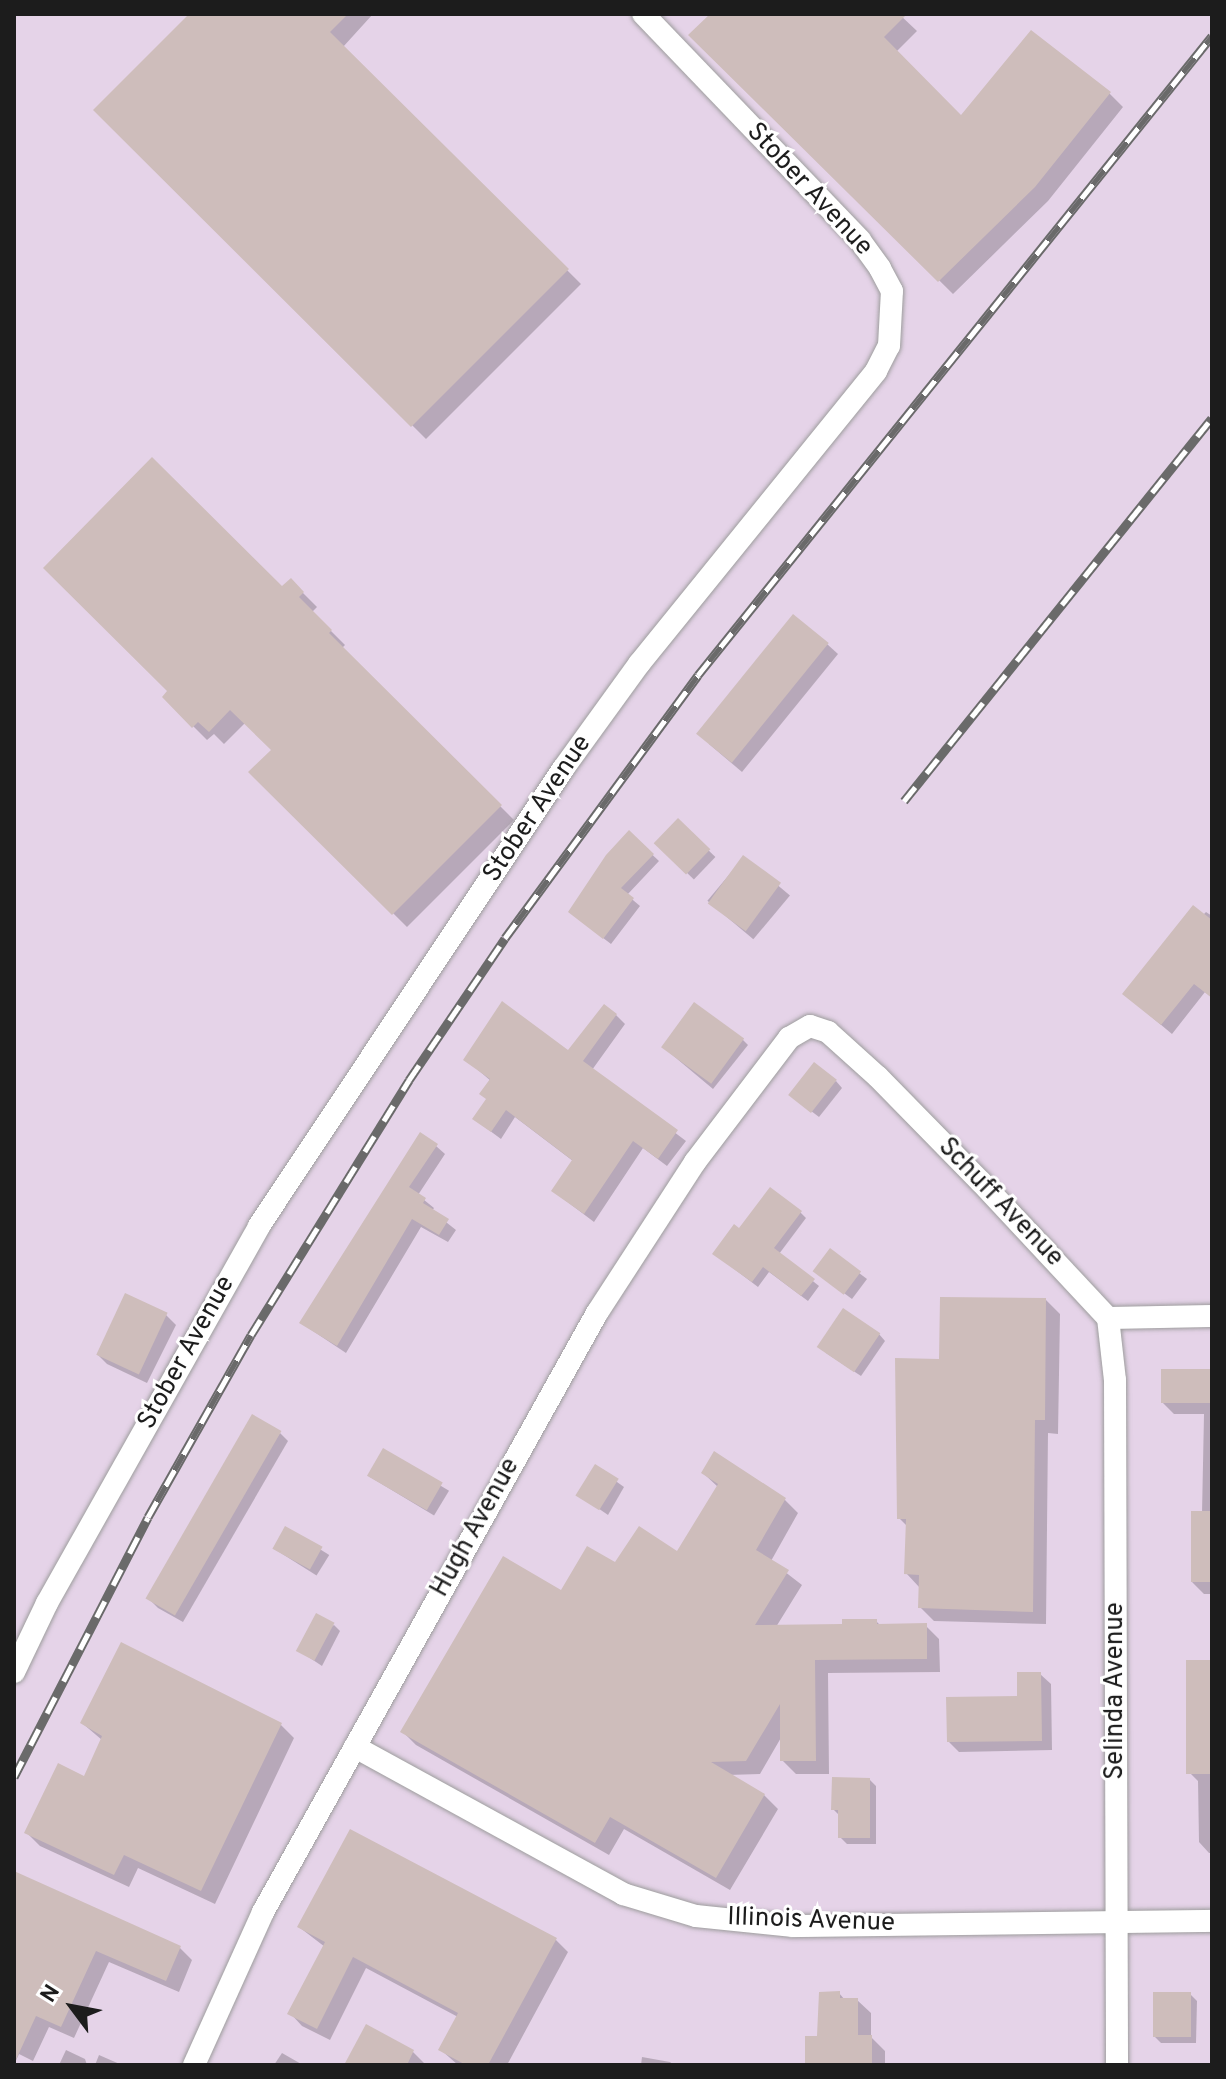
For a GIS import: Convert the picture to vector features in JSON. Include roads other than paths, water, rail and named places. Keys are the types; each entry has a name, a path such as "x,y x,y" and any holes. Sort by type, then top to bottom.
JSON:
{"street":[{"name":"Stober Avenue","path":"14,1672 47,1603 259,1226 563,769 639,664 876,371 889,346 892,291 860,240 643,14"},
{"name":"Schuff Avenue","path":"810,1026 828,1032 878,1077 1108,1318"},
{"name":"Hugh Avenue","path":"194,2065 263,1912 638,1247 769,1062 789,1038 810,1026"},
{"path":"1108,1318 1212,1316"},
{"name":"Selinda Avenue","path":"1108,1318 1115,1380 1117,2065"},
{"name":"Illinois Avenue","path":"355,1747 623,1894 696,1916 793,1926 1212,1921"}],"railway":[{"path":"14,1777 148,1517 251,1335 409,1080 505,938 698,675 1212,36"},
{"path":"904,801 1212,418"}]}
